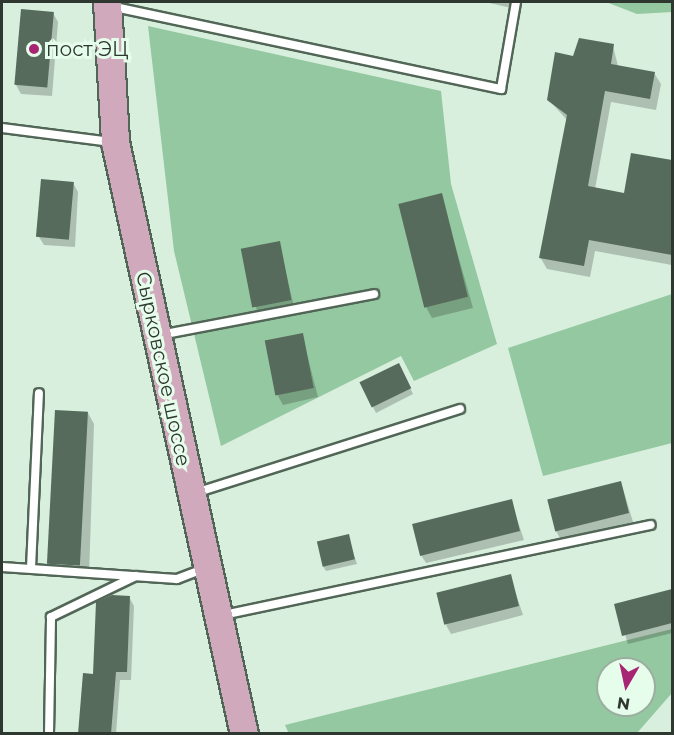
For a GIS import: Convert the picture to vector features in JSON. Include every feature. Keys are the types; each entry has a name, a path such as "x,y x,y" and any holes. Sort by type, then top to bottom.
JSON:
{"main road":[{"name":"Сырковское шоссе","path":"107,3 115,142 155,336 244,734"}],"lane":[{"path":"107,3 501,89 516,2"},
{"path":"2,128 115,142"},
{"path":"155,336 374,294"},
{"path":"31,568 39,393"},
{"path":"190,495 460,409"},
{"path":"217,616 651,525"},
{"path":"2,567 177,579 207,568"},
{"path":"49,734 51,617 136,576"}],"green space":[{"path":"606,2 672,2 672,12 637,14"},
{"path":"148,26 441,91 451,184 497,344 414,381 401,356 221,446 174,251"},
{"path":"672,294 672,443 543,476 508,348"},
{"path":"672,629 672,693 656,711 656,657 596,657 596,717 651,717 637,733 289,734 285,725"}],"building":[{"name":"пост ЭЦ","path":"21,9 54,12 47,88 14,85"},
{"path":"579,38 614,44 611,64 655,72 650,99 605,91 588,186 624,193 631,153 672,160 672,255 589,240 584,266 539,258 567,115 547,100 555,52 573,56"},
{"path":"41,179 74,182 69,240 36,237"},
{"path":"442,193 468,297 424,308 398,204"},
{"path":"280,241 291,300 252,308 241,249"},
{"path":"303,333 314,388 275,395 265,340"},
{"path":"399,363 411,388 372,407 359,382"},
{"path":"55,410 88,412 80,566 47,564"},
{"path":"621,481 629,513 555,531 547,499"},
{"path":"512,499 520,531 420,556 412,524"},
{"path":"349,534 355,559 323,567 317,541"},
{"path":"511,574 519,606 444,625 436,593"},
{"path":"672,589 672,623 622,636 614,604"},
{"path":"112,595 130,596 127,672 116,672 111,734 78,734 83,673 93,674 96,602"}],"place":[{"name":"пост ЭЦ","path":"34,49"}]}
